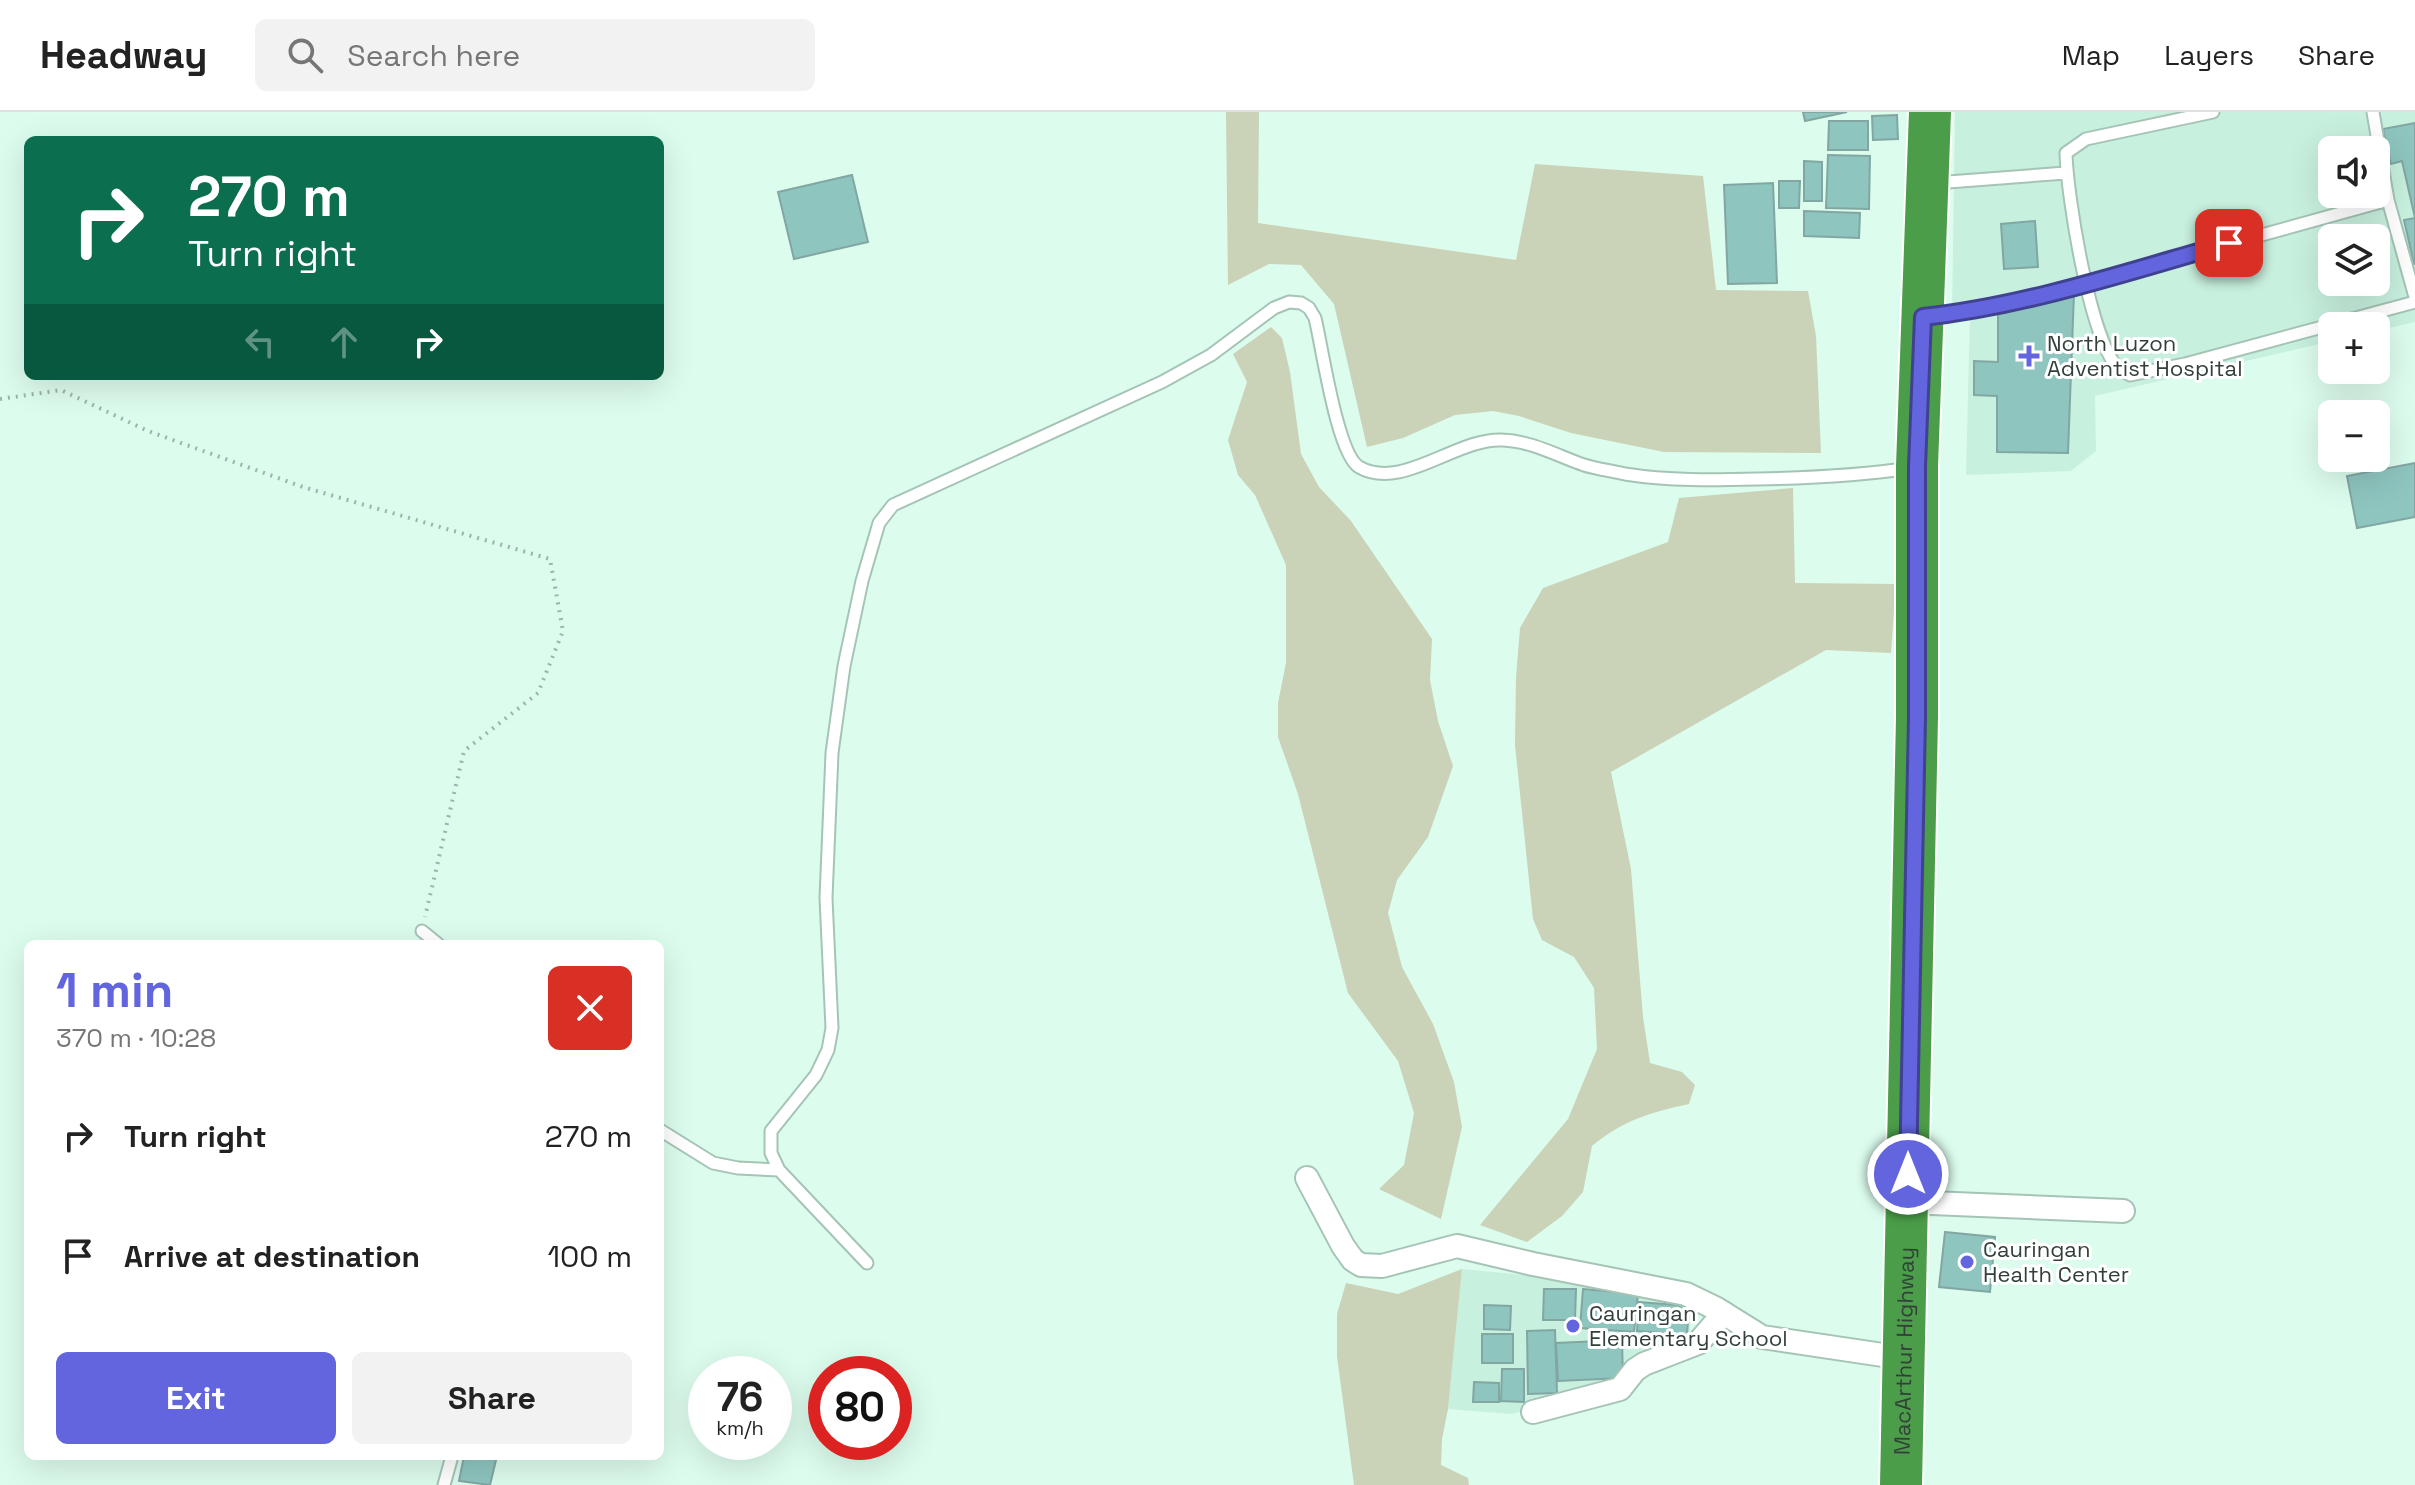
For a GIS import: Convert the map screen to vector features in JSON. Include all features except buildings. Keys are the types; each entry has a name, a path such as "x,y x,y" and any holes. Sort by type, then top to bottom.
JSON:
{"highway":[{"name":"MacArthur Highway","path":"1901,1485 1917,717 1917,466 1930,112"}],"street":[{"path":"1307,1178 1343,1246 1361,1265 1382,1266 1457,1246 1686,1294 1762,1337 1903,1358"},
{"path":"1907,1202 2123,1211"},
{"path":"1533,1412 1620,1389 1644,1364 1698,1343 1724,1313"}],"lane":[{"path":"2213,112 2086,139 2066,153 2066,173 2085,284 2103,338 2118,368 2130,375 2185,364 2415,299 2390,207"},
{"path":"2373,112 2377,136"},
{"path":"1928,183 2066,173"},
{"path":"1923,317 1953,314 2085,284 2359,208"},
{"path":"867,1263 779,1170 771,1153 771,1131 816,1075 828,1050 832,1028 826,898 832,753 844,666 862,581 879,523 893,505 1162,382 1211,355 1260,317 1289,302 1301,303 1309,308 1315,318 1328,385 1346,447 1355,465 1372,473 1386,474 1416,467 1467,446 1498,439 1533,446 1588,466 1671,480 1803,478 1878,473 1917,466"},
{"path":"422,931 433,940"},
{"path":"664,1132 713,1163 779,1170"},
{"path":"444,1485 451,1460"}],"path":[{"path":"0,399 61,390 148,431 303,487 550,559 563,631 538,693 464,751 422,931"}],"shaded area":[{"path":"1226,112 1259,112 1258,223 1516,260 1535,164 1703,176 1716,290 1808,291 1816,336 1821,453 1664,452 1571,433 1493,411 1455,415 1403,438 1367,447 1334,304 1301,265 1269,264 1228,285"},
{"path":"1955,112 2415,112 2415,322 2390,328 2390,312 2318,312 2318,344 2095,396 2096,451 2071,471 1966,475 1970,316 1952,319"},
{"path":"1271,327 1282,338 1301,454 1319,487 1351,521 1432,639 1430,680 1438,721 1453,766 1428,837 1397,880 1388,913 1402,967 1433,1024 1454,1082 1462,1127 1441,1219 1379,1189 1404,1165 1414,1113 1398,1061 1348,993 1298,794 1278,737 1278,703 1286,663 1286,565 1255,495 1238,475 1228,440 1247,382 1233,354"},
{"path":"1793,488 1795,583 1896,584 1891,653 1826,650 1611,772 1631,869 1643,1017 1650,1063 1682,1072 1695,1085 1689,1104 1637,1119 1592,1146 1583,1192 1562,1216 1527,1242 1480,1225 1568,1119 1597,1049 1594,988 1574,957 1542,940 1533,919 1515,745 1520,628 1543,588 1668,542 1679,498"},
{"name":"Cauringan Elementary School","path":"1462,1269 1597,1282 1690,1306 1690,1345 1619,1384 1512,1414 1448,1409"},
{"path":"1462,1269 1441,1465 1468,1478 1469,1485 1354,1485 1337,1356 1337,1314 1346,1283 1398,1294"}],"place":[{"name":"North Luzon Adventist Hospital","path":"2029,356"},
{"name":"Cauringan Health Center","path":"1967,1262"},
{"name":"Cauringan Elementary School","path":"1573,1326"}],"route":[{"path":"1908,1174 1917,717 1917,466 1923,317 1953,314 2085,284 2229,243"}]}
